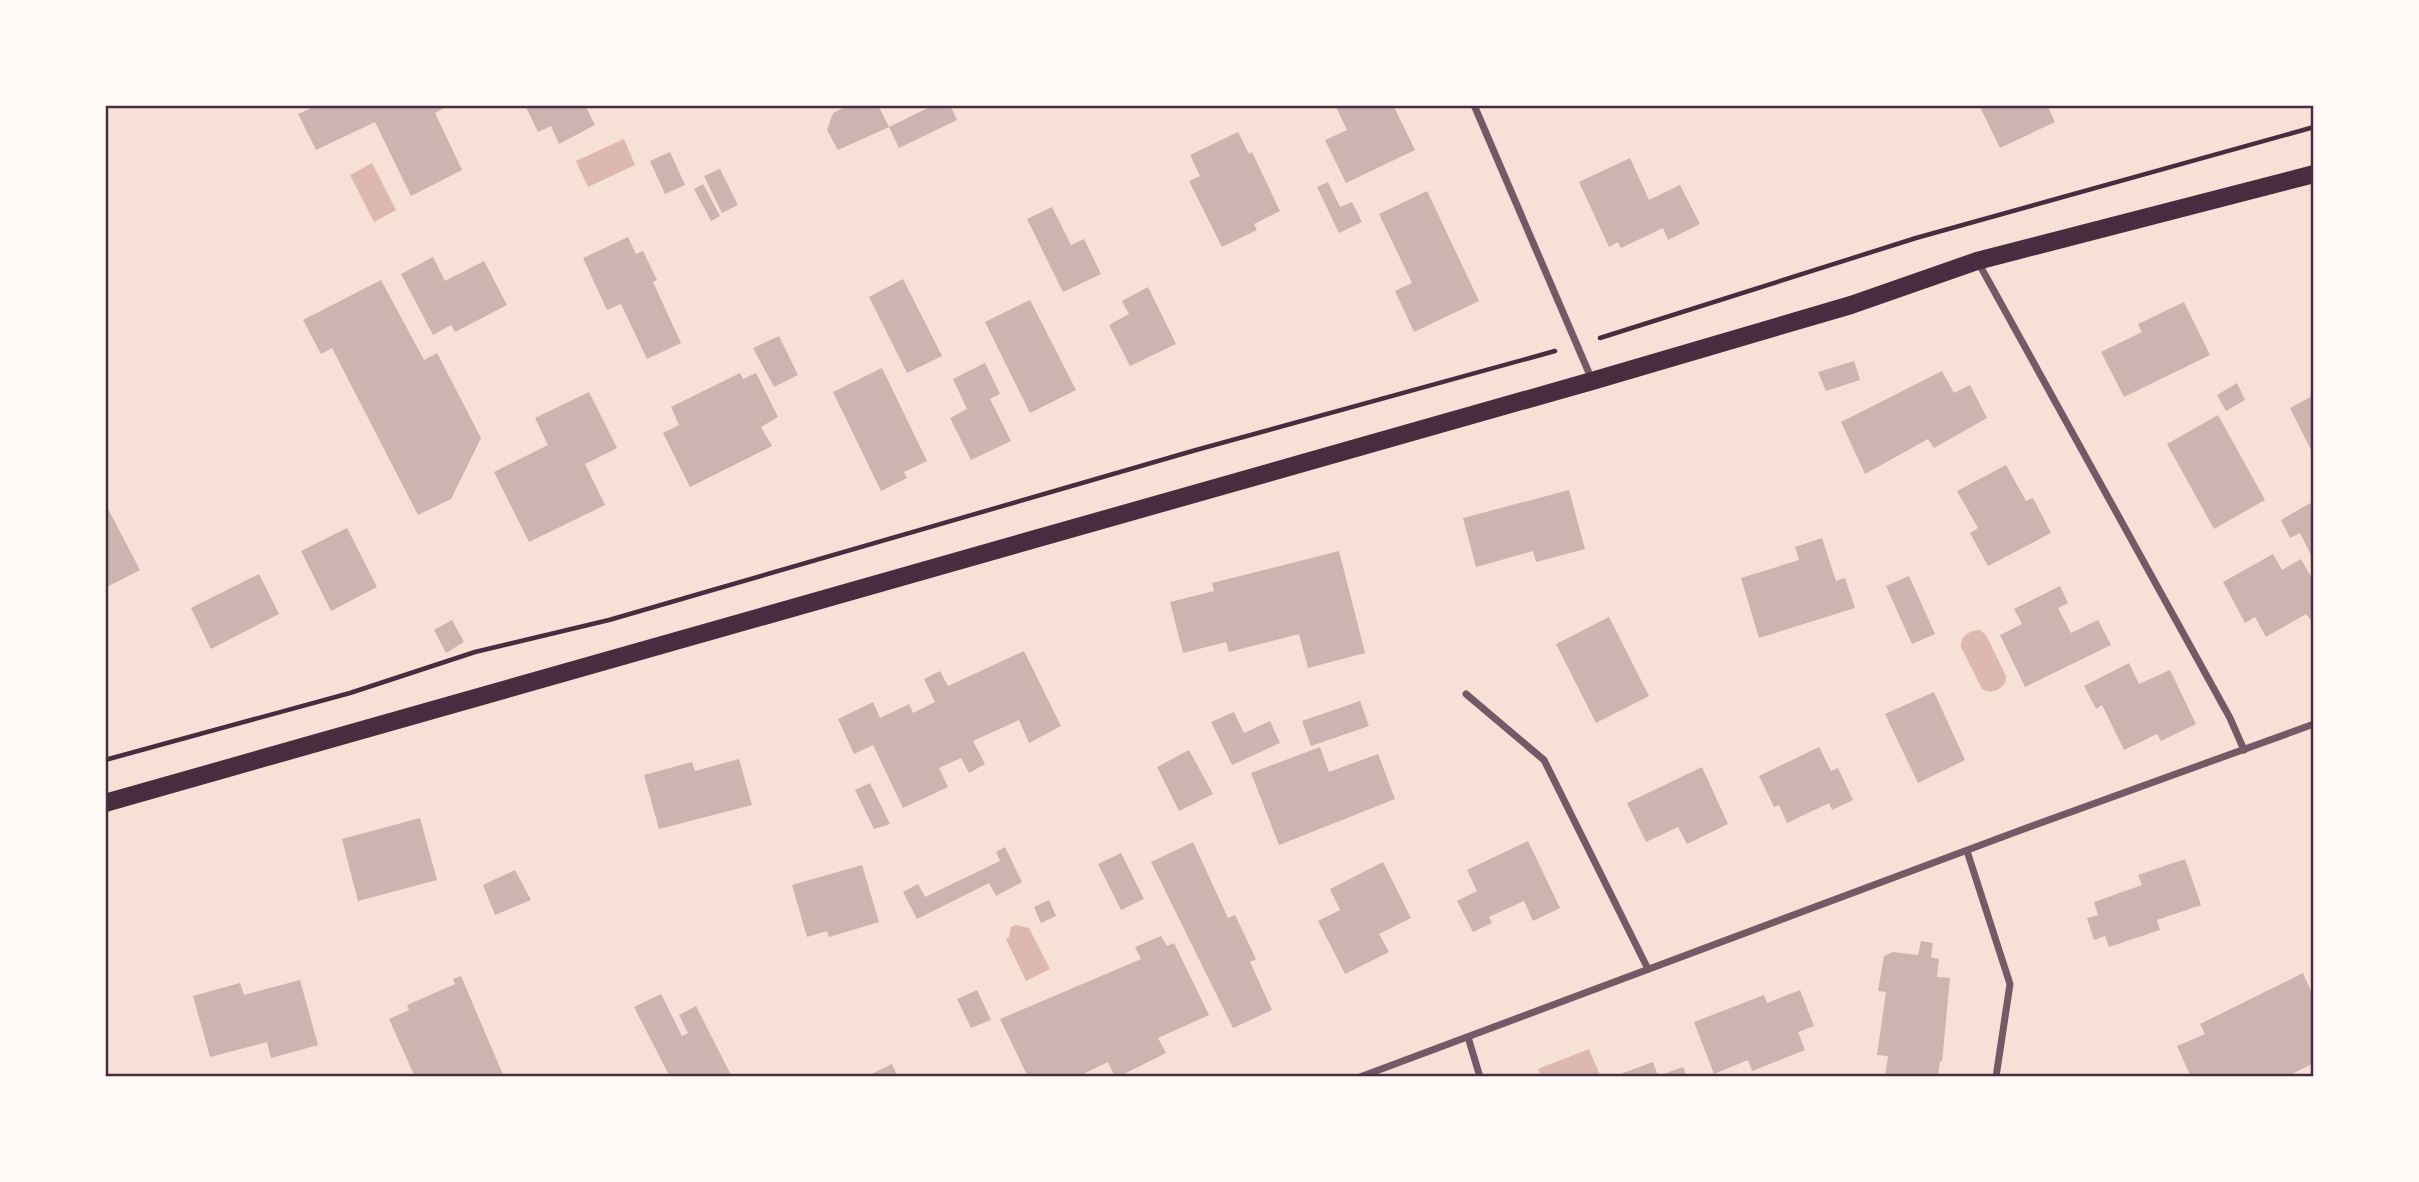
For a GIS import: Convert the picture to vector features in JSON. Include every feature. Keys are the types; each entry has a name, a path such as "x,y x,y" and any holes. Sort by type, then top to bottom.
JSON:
{"main road":[{"path":"105,803 1592,381 1851,305 1977,261 2314,174"}],"street":[{"path":"1474,105 1592,381"},
{"path":"1977,261 2230,718 2244,750"},
{"path":"1466,694 1544,760 1648,969"},
{"path":"1360,1077 2314,724"},
{"path":"1967,851 2010,984 1996,1077"},
{"path":"1468,1037 1480,1077"}],"path":[{"path":"105,760 350,693 475,652 609,620 1196,450 1577,345 1916,238 2314,127"}],"shaded area":[{"path":"624,139 635,165 588,187 576,161"},
{"path":"372,163 396,210 374,222 350,175"},
{"path":"1980,630 1986,635 2006,676 2005,683 1994,691 1982,689 1961,647 1966,634"},
{"path":"1015,925 1029,928 1050,969 1026,981 1006,939 1011,927"},
{"path":"1589,1049 1600,1075 1541,1077 1538,1069"}],"building":[{"path":"318,105 450,105 435,113 462,170 411,196 375,122 316,150 298,114"},
{"path":"525,105 585,105 595,125 559,144 551,126 538,132"},
{"path":"850,105 878,105 889,127 838,150 827,130 833,113"},
{"path":"934,105 950,105 957,120 899,148 889,127"},
{"path":"1335,105 1393,105 1415,150 1346,183 1325,140 1347,130"},
{"path":"1979,105 2047,105 2055,122 2000,148"},
{"path":"1238,132 1249,154 1252,152 1280,211 1254,224 1257,230 1222,247 1189,181 1200,176 1190,155"},
{"path":"670,152 685,185 665,194 650,161"},
{"path":"1630,158 1649,200 1680,185 1700,224 1668,240 1663,228 1621,248 1618,242 1609,247 1579,182"},
{"path":"720,169 738,205 722,213 704,176"},
{"path":"1328,182 1340,207 1352,202 1362,222 1339,233 1317,187"},
{"path":"703,184 720,216 711,221 694,189"},
{"path":"1427,191 1479,301 1414,332 1395,291 1412,283 1379,214"},
{"path":"1052,207 1071,245 1084,239 1101,274 1063,292 1027,219"},
{"path":"628,237 636,254 643,251 657,280 653,282 681,343 647,359 621,304 607,310 583,258"},
{"path":"433,257 445,281 484,261 507,305 455,332 451,325 433,335 401,274"},
{"path":"903,279 942,356 907,373 869,297"},
{"path":"381,280 424,360 437,353 481,438 451,499 418,515 332,348 321,354 303,320"},
{"path":"1148,287 1176,344 1130,366 1109,325 1129,314 1122,301"},
{"path":"1030,300 1076,390 1030,413 985,322"},
{"path":"2184,302 2210,355 2124,397 2101,352 2142,332 2138,324"},
{"path":"779,336 798,375 774,387 753,348"},
{"path":"1854,361 1860,380 1826,391 1818,372"},
{"path":"985,363 1000,394 990,399 1011,441 971,460 950,418 967,409 953,379"},
{"path":"882,368 927,461 904,472 907,478 881,491 833,392"},
{"path":"1942,371 1954,393 1970,385 1987,418 1934,448 1928,439 1865,474 1841,422"},
{"path":"740,373 743,379 756,373 778,417 761,427 772,446 690,487 663,433 679,425 671,407"},
{"path":"2237,383 2245,400 2226,411 2217,395"},
{"path":"589,392 617,448 585,464 605,505 529,542 494,472 548,445 535,418"},
{"path":"2314,395 2314,456 2290,408"},
{"path":"2218,415 2265,500 2214,529 2167,444"},
{"path":"2006,465 2026,501 2033,498 2051,533 1988,566 1970,533 1978,528 1957,491"},
{"path":"1569,490 1585,549 1536,562 1533,551 1476,567 1463,518"},
{"path":"105,503 140,570 105,588"},
{"path":"2310,503 2314,512 2314,561 2300,533 2290,538 2281,520"},
{"path":"347,528 377,587 331,611 301,551"},
{"path":"1822,538 1836,581 1845,578 1855,608 1759,638 1741,578 1799,560 1795,547"},
{"path":"1339,551 1365,653 1308,668 1299,634 1229,652 1226,642 1183,653 1170,602 1214,591 1212,583"},
{"path":"2273,554 2282,570 2301,559 2314,582 2314,617 2310,619 2306,614 2266,637 2255,617 2245,623 2223,582"},
{"path":"259,574 279,614 211,649 191,608"},
{"path":"1909,576 1935,634 1912,644 1886,586"},
{"path":"2060,586 2068,603 2058,608 2071,633 2098,620 2111,645 2025,687 2000,635 2022,624 2014,609"},
{"path":"1609,617 1649,696 1596,723 1556,644"},
{"path":"452,620 464,642 446,653 434,630"},
{"path":"1024,651 1061,726 1029,743 1019,720 973,741 985,764 969,773 961,758 939,768 948,787 903,808 873,745 854,754 838,719 873,702 880,718 909,704 913,713 935,702 924,679 940,671 948,686"},
{"path":"2129,663 2139,684 2170,670 2196,724 2161,741 2157,734 2124,750 2102,705 2096,709 2084,686"},
{"path":"1934,692 1965,760 1918,783 1885,714"},
{"path":"1360,701 1369,726 1311,746 1302,721"},
{"path":"1234,712 1244,733 1270,721 1280,743 1232,765 1211,722"},
{"path":"1320,747 1329,772 1378,754 1395,799 1279,845 1251,773"},
{"path":"1819,747 1831,771 1838,768 1853,800 1832,810 1829,803 1787,823 1779,805 1774,807 1759,776"},
{"path":"1189,750 1213,794 1179,811 1157,767"},
{"path":"739,759 752,805 659,829 644,775 692,762 695,771"},
{"path":"1702,767 1728,824 1687,844 1678,827 1646,842 1627,803"},
{"path":"870,783 890,824 874,829 855,790"},
{"path":"420,818 437,880 358,901 342,839"},
{"path":"1528,841 1560,908 1533,921 1524,901 1489,917 1492,923 1473,932 1457,901 1477,891 1467,870"},
{"path":"1193,842 1228,918 1235,915 1256,959 1250,962 1272,1010 1233,1028 1151,862"},
{"path":"1005,847 1022,882 996,896 989,883 917,919 903,892 918,884 925,897 1000,861 996,852"},
{"path":"1121,853 1144,899 1121,910 1098,864"},
{"path":"2185,859 2201,905 2157,920 2160,930 2109,947 2105,936 2094,940 2087,918 2098,915 2094,902 2142,885 2138,875"},
{"path":"1383,862 1411,918 1379,934 1389,952 1345,974 1318,921 1340,910 1330,889"},
{"path":"862,865 879,922 829,937 827,931 807,937 792,885"},
{"path":"515,870 531,900 495,915 483,885"},
{"path":"1049,900 1056,916 1041,923 1034,907"},
{"path":"1161,936 1167,946 1174,943 1209,1015 1158,1038 1166,1053 1118,1077 1115,1077 1108,1062 1077,1077 1028,1077 1000,1019 1141,959 1135,947"},
{"path":"1921,941 1933,943 1931,957 1939,959 1937,977 1950,978 1942,1062 1940,1061 1938,1077 1885,1077 1888,1056 1877,1055 1886,992 1878,991 1884,956 1893,952 1918,955"},
{"path":"2303,973 2314,998 2314,1063 2286,1077 2191,1077 2177,1046 2205,1034 2200,1024"},
{"path":"461,976 504,1077 415,1077 389,1019 409,1010 407,1005 455,984 453,979"},
{"path":"300,980 318,1045 271,1058 267,1042 210,1057 193,996 240,983 244,995"},
{"path":"977,990 991,1020 971,1028 957,999"},
{"path":"1800,990 1814,1026 1798,1032 1805,1050 1752,1071 1748,1060 1714,1074 1694,1022 1764,995 1767,1003"},
{"path":"661,994 682,1036 688,1033 679,1015 696,1006 732,1077 670,1077 634,1007"},
{"path":"1653,1062 1658,1076 1683,1067 1687,1077 1612,1077"},
{"path":"892,1064 898,1077 865,1077"}]}
